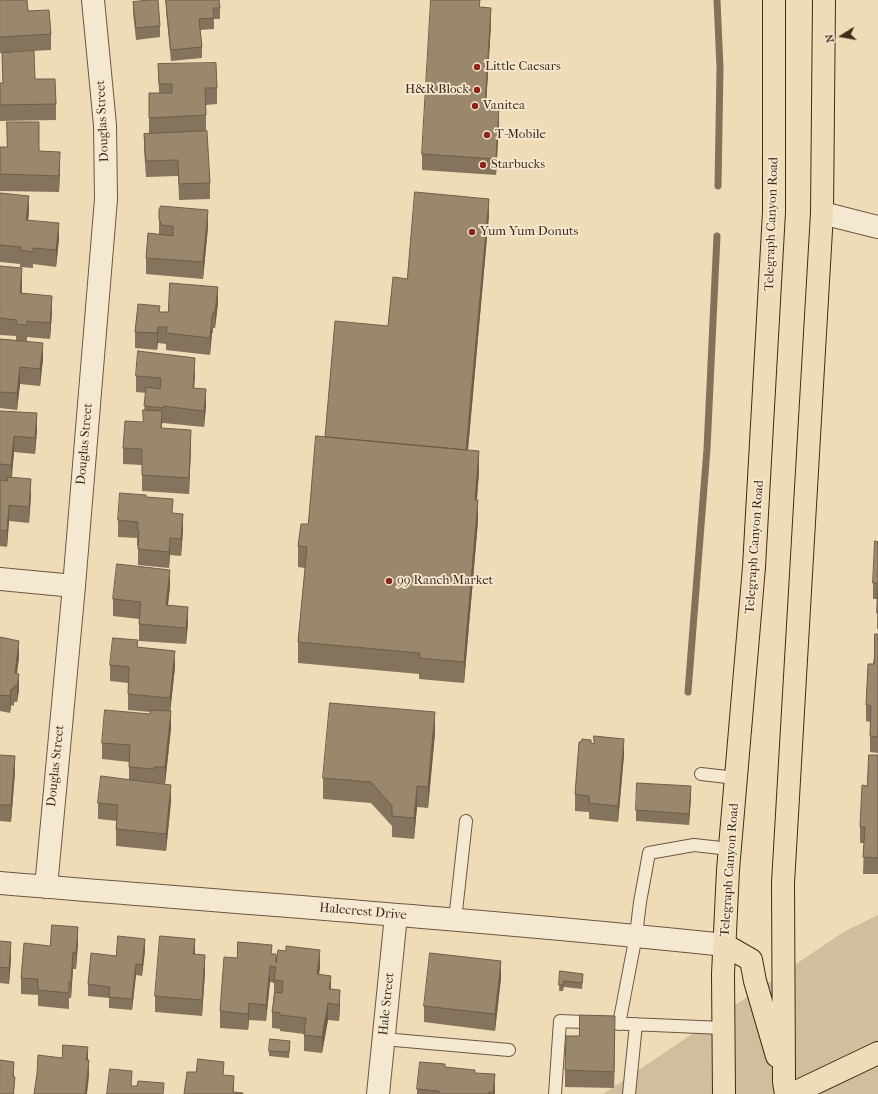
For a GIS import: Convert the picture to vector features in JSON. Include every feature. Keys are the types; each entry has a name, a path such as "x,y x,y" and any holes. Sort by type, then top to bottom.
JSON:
{"main road":[{"name":"Telegraph Canyon Road","path":"724,1094 723,974 730,849 754,567 774,212 774,0"},
{"path":"787,1090 783,883 822,213 824,0"},
{"path":"725,945 750,960 787,1090"},
{"path":"787,1090 878,1053"}],"street":[{"name":"Douglas Street","path":"46,887 74,586 106,199 105,125 93,0"},
{"path":"822,213 878,227"},
{"path":"0,579 74,586"},
{"name":"Halecrest Drive","path":"0,883 455,920 725,945"},
{"name":"Hale Street","path":"378,1094 396,915"}],"lane":[{"path":"701,774 736,778"},
{"path":"455,920 466,821"},
{"path":"620,1024 636,936 640,902 650,854 694,845 730,849"},
{"path":"555,1094 560,1021 723,1028"},
{"path":"629,1094 636,1024"},
{"path":"383,1039 509,1050"}],"shaded area":[{"path":"878,915 878,1094 603,1094 845,931"}],"building":[{"path":"0,0 27,0 28,11 49,10 51,34 0,37"},
{"path":"158,0 160,26 136,28 133,2"},
{"path":"166,0 219,0 220,8 213,8 214,18 199,19 202,47 171,50"},
{"path":"431,0 480,0 479,7 491,8 485,105 499,106 496,159 422,154"},
{"path":"34,51 35,79 55,79 56,104 0,105 0,83 3,83 2,53"},
{"path":"216,63 217,88 205,88 206,115 149,118 149,93 172,93 172,84 159,84 158,64"},
{"path":"7,122 39,122 39,151 60,152 59,176 0,174 0,147 7,147"},
{"path":"207,131 210,183 179,184 178,160 146,161 144,134"},
{"path":"415,192 489,199 466,450 325,437 335,321 388,326 393,277 407,279"},
{"path":"0,193 29,196 26,220 59,223 56,250 33,248 33,252 20,250 21,247 0,245"},
{"path":"161,206 208,210 203,262 146,258 148,233 173,236 173,226 160,225 159,210"},
{"path":"0,266 22,268 20,293 52,296 50,323 27,321 27,325 16,324 17,320 0,318"},
{"path":"170,283 218,287 215,312 213,312 212,317 210,338 166,333 167,327 158,327 157,333 135,332 138,304 160,306 159,312 168,312"},
{"path":"0,339 43,343 40,369 20,367 17,393 0,392"},
{"path":"138,351 195,358 193,388 206,389 204,411 163,406 163,408 144,406 146,387 160,389 161,378 136,376"},
{"path":"143,410 162,411 161,428 191,430 189,478 142,475 142,449 123,448 125,421 143,422"},
{"path":"0,411 37,413 35,438 14,436 11,465 0,464"},
{"name":"99 Ranch Market","path":"316,436 479,451 475,500 478,500 464,662 419,658 420,653 298,642 307,547 298,546 301,524 308,524"},
{"path":"8,477 31,479 29,507 9,505 7,531 0,530 0,480 7,481"},
{"path":"120,493 173,499 172,513 183,514 181,539 170,538 169,552 138,549 138,522 118,520"},
{"path":"875,541 878,542 878,583 873,583"},
{"path":"117,564 170,570 166,605 188,607 186,628 139,624 141,602 113,599"},
{"path":"878,585 878,613 877,613"},
{"path":"875,634 878,634 878,737 870,736 871,706 866,705 868,664 874,664"},
{"path":"0,637 19,641 15,673 19,674 17,686 14,686 14,689 11,689 10,696 0,695"},
{"path":"113,638 138,640 137,647 175,651 170,698 128,694 129,667 110,665"},
{"path":"330,703 435,712 428,787 417,786 414,818 392,816 392,806 371,782 323,778"},
{"path":"105,710 150,714 150,710 171,711 165,767 154,767 154,769 129,767 130,745 102,743"},
{"path":"594,736 624,739 618,806 589,803 589,796 575,794 579,742 581,742 582,739 591,740 591,743 594,744"},
{"path":"0,755 15,756 11,805 0,805"},
{"path":"869,755 878,755 878,858 863,857 865,827 860,827 862,785 867,786"},
{"path":"101,776 171,785 166,834 116,829 118,805 98,803"},
{"path":"637,783 691,786 689,814 636,810"},
{"path":"52,925 78,927 76,953 73,952 69,993 38,990 38,979 21,978 24,943 50,946"},
{"path":"118,936 145,939 142,965 136,964 132,999 109,997 110,987 88,984 91,953 116,956"},
{"path":"160,936 195,939 193,954 205,955 202,1000 155,996"},
{"path":"0,941 11,942 9,968 0,967"},
{"path":"238,942 272,945 271,954 276,954 276,963 278,950 286,951 286,946 320,950 317,974 331,976 329,989 340,990 339,1005 328,1003 322,1037 304,1035 306,1018 280,1015 280,1013 272,1012 275,992 282,993 283,981 274,980 276,967 270,966 266,1005 249,1003 248,1014 220,1011 224,957 237,958"},
{"path":"430,953 501,961 495,1014 424,1006"},
{"path":"560,971 583,974 582,983 564,981 563,985 559,985"},
{"path":"580,1015 615,1016 614,1072 565,1070 566,1036 579,1036"},
{"path":"270,1039 290,1041 289,1052 269,1051"},
{"path":"63,1045 88,1047 86,1060 89,1060 85,1094 34,1094 38,1055 62,1058"},
{"path":"198,1059 224,1062 223,1075 234,1076 233,1092 243,1094 184,1094 187,1072 196,1072"},
{"path":"0,1060 14,1062 13,1077 15,1077 13,1094 0,1094"},
{"path":"420,1062 445,1064 445,1067 475,1070 475,1073 495,1074 493,1093 439,1094 439,1091 417,1089"},
{"path":"110,1069 132,1071 131,1086 137,1086 138,1081 164,1083 163,1094 107,1094"}],"waterway":[{"path":"717,0 720,68 718,186"},
{"path":"688,692 707,449 717,236"}],"place":[{"name":"Little Caesars","path":"477,67"},
{"name":"H&R Block","path":"477,90"},
{"name":"Vanitea","path":"475,106"},
{"name":"T-Mobile","path":"487,135"},
{"name":"Starbucks","path":"483,165"},
{"name":"Yum Yum Donuts","path":"472,232"},
{"name":"99 Ranch Market","path":"389,581"}]}
